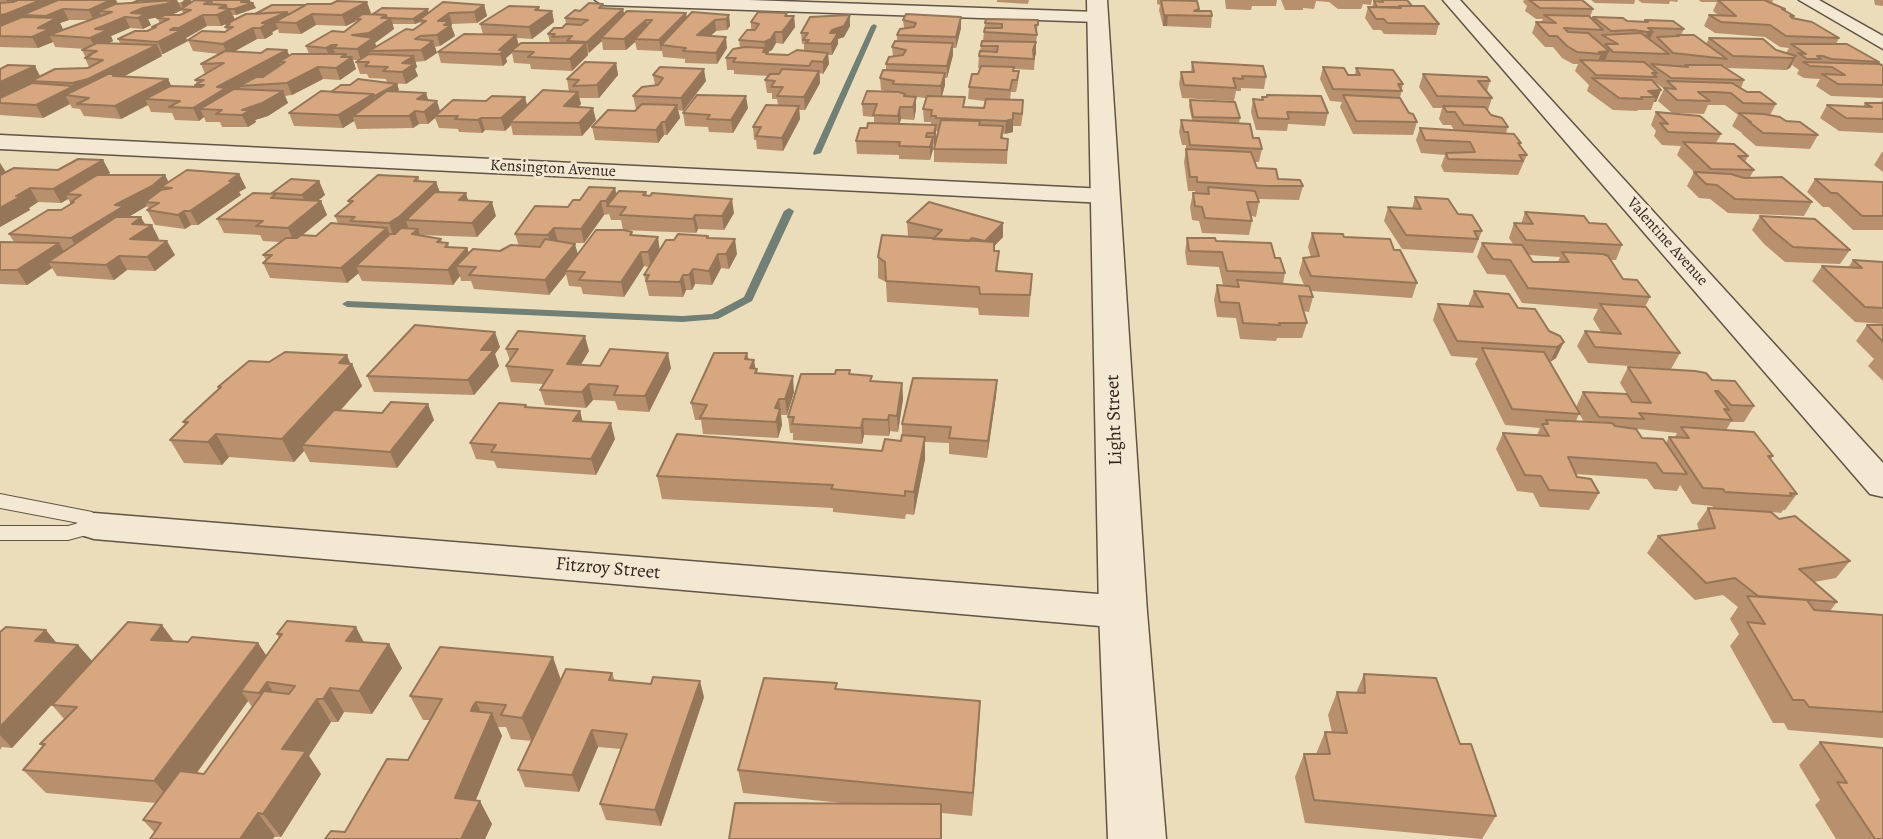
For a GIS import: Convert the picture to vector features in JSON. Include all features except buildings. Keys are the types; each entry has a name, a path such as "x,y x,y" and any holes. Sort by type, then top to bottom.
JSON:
{"street":[{"path":"603,0 1097,8"},
{"name":"Valentine Avenue","path":"1451,0 1883,485"},
{"path":"1807,0 1883,44"},
{"name":"Light Street","path":"1097,8 1123,612 1137,839"},
{"path":"1841,19 1883,21"},
{"name":"Kensington Avenue","path":"0,142 1106,197"},
{"name":"Fitzroy Street","path":"94,526 1123,612"}],"lane":[{"name":"Fitzroy Street","path":"0,501 85,517 94,526 68,533 0,533"}],"waterway":[{"path":"817,153 874,26"},
{"path":"347,304 682,319 714,317 748,299 789,211"}]}
